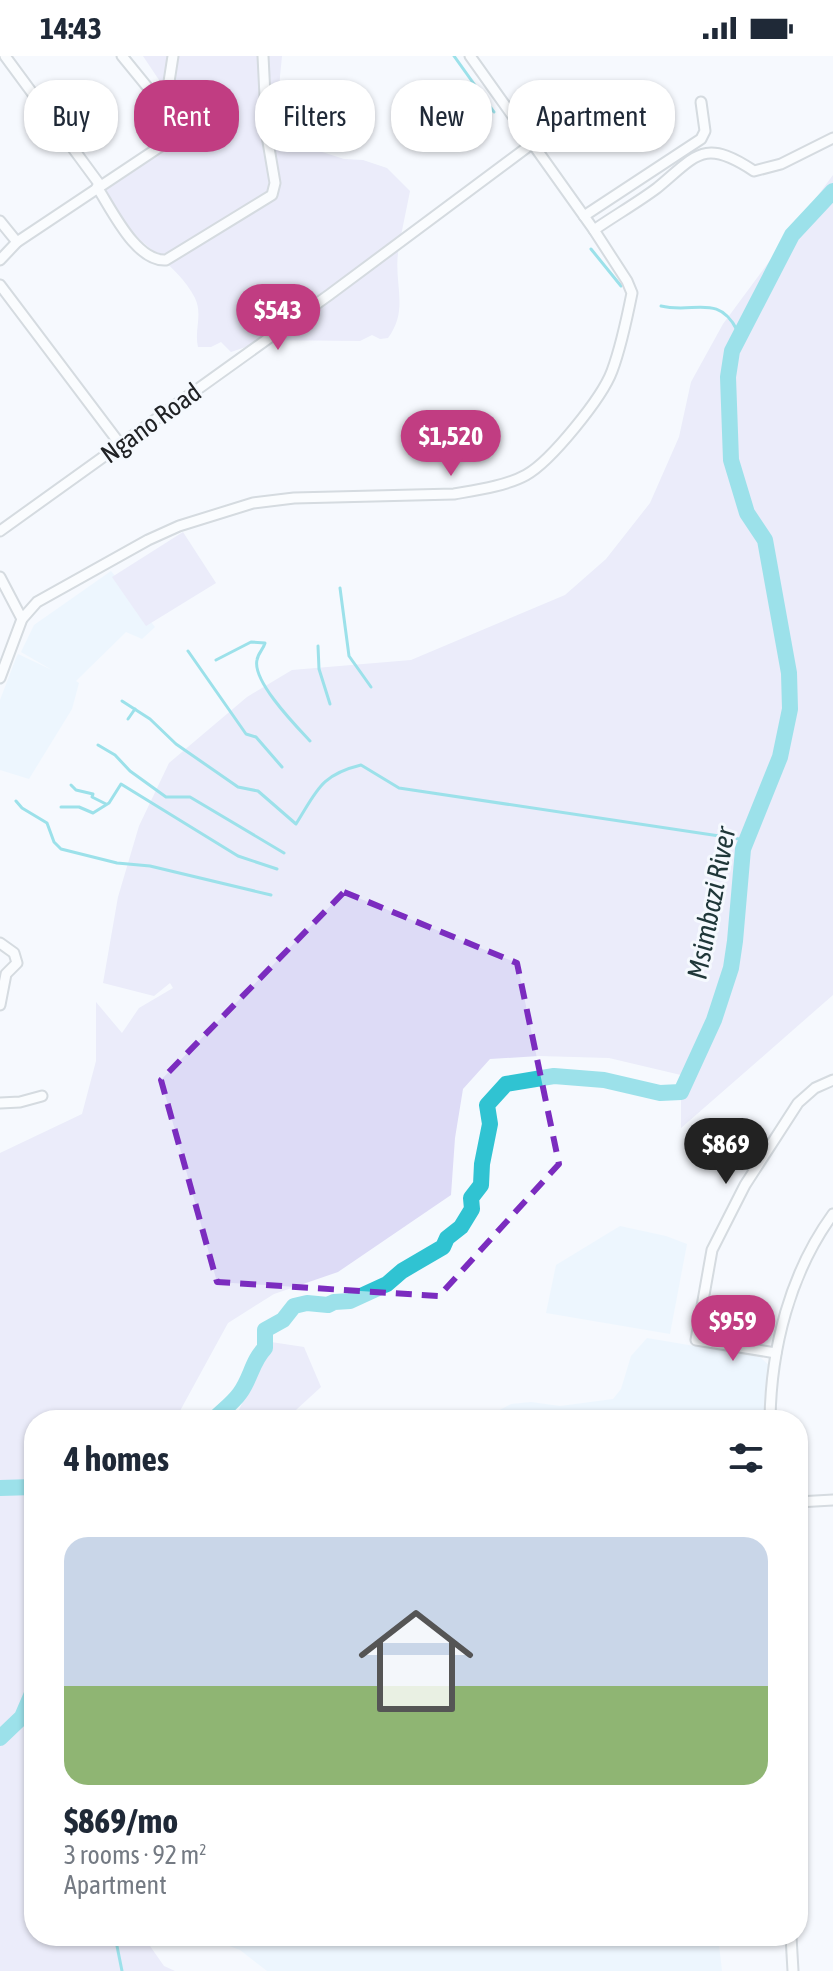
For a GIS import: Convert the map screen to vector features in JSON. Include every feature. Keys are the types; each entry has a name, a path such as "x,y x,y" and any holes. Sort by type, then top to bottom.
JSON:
{"street":[{"path":"5,56 99,186 144,255 159,261 166,260 272,195 275,183 267,136 263,56"},
{"path":"122,56 142,80"},
{"path":"169,80 173,56"},
{"path":"470,56 508,108"},
{"path":"584,216 701,139 705,131 701,102"},
{"path":"594,230 656,188 688,159 705,153 723,154 754,171 781,164 833,138"},
{"path":"0,260 17,242 152,152"},
{"name":"Ngano Road","path":"0,531 329,295 521,152"},
{"path":"0,678 22,619 37,602 148,540 215,513 253,503 294,498 454,494 526,475 546,460 602,390 614,364 632,293 594,230 539,152"},
{"path":"0,221 17,242"},
{"path":"0,285 120,444"},
{"path":"0,577 22,619"},
{"path":"0,943 14,953 17,963 6,974 6,988 0,1005"},
{"path":"776,1353 696,1340 712,1250 757,1164 798,1103 815,1088 833,1080"},
{"path":"0,1103 42,1096"},
{"path":"771,1410 776,1353 786,1309 815,1240 833,1214"},
{"path":"808,1501 833,1500"},
{"path":"792,1946 793,1971"}],"highlighted area":[{"path":"344,892 517,963 559,1164 439,1296 217,1282 161,1080"}],"shaded area":[{"path":"143,56 282,56 280,80 255,80 255,152 322,152 344,159 363,160 387,168 410,191 398,253 398,317 388,338 380,339 372,335 360,341 266,340 231,352 221,342 211,347 198,347 195,298 172,269 118,216 105,183 146,152 239,152 239,80 159,80"},
{"path":"833,175 833,995 681,1128 681,1075 609,1058 539,1056 490,1059 463,1089 455,1138 451,1195 338,1272 274,1294 228,1323 180,1410 24,1410 24,1946 150,1946 164,1966 175,1971 0,1971 0,1153 82,1114 96,1061 96,1002 122,1033 139,1008 173,988 170,983 154,996 103,983 118,897 139,826 169,763 247,697 292,670 411,660 565,595 606,559 650,503 679,437 691,382 723,324"},
{"path":"183,532 216,583 146,626 112,577"},
{"path":"111,571 155,627 142,639 126,632 76,681 79,683 72,709 29,779 0,770 0,700 18,654 52,670 21,652 34,625"},
{"path":"620,1226 687,1244 670,1334 546,1313 556,1265"},
{"path":"647,1338 760,1357 773,1369 767,1410 500,1410 511,1404 531,1402 560,1406 613,1399 621,1389 631,1356"},
{"path":"271,1342 304,1347 321,1387 296,1410 239,1410"},
{"path":"229,1946 719,1946 722,1971 267,1971 240,1950"}],"waterway":[{"path":"128,56 135,65"},
{"path":"454,56 494,112"},
{"name":"Msimbazi River","path":"224,1410 244,1387 265,1348 265,1330 283,1320 294,1306 350,1301 387,1284 402,1271 443,1247 447,1238 461,1227 472,1209 471,1198 481,1185 490,1124 487,1105 506,1084 554,1076 604,1080 660,1093 681,1092 714,1020 731,968 743,849 780,757 790,709 789,673 765,540 747,513 731,460 728,377 732,351 792,235 833,191"},
{"path":"591,249 621,286"},
{"path":"661,306 713,308 730,319 737,330 742,329"},
{"path":"340,588 349,656 371,687"},
{"path":"216,660 251,642 265,643 257,660 261,679 276,703 310,741"},
{"path":"318,646 319,669 330,704"},
{"path":"188,651 246,734 256,737 282,767"},
{"path":"122,701 238,787 258,791 296,824 315,793 328,779 361,765 399,788 746,840"},
{"path":"128,719 135,709"},
{"path":"98,745 166,797 190,797 284,853"},
{"path":"61,807 79,807 93,813 109,803 121,784 238,856 277,869"},
{"path":"71,785 76,790 93,794 92,797 106,804"},
{"path":"16,801 47,823 54,842 61,849 117,863 150,866 271,895"},
{"path":"0,1488 24,1487"},
{"name":"Msimbazi River","path":"0,1738 24,1712"},
{"path":"22,1717 24,1722"},
{"path":"117,1946 122,1971"}]}
